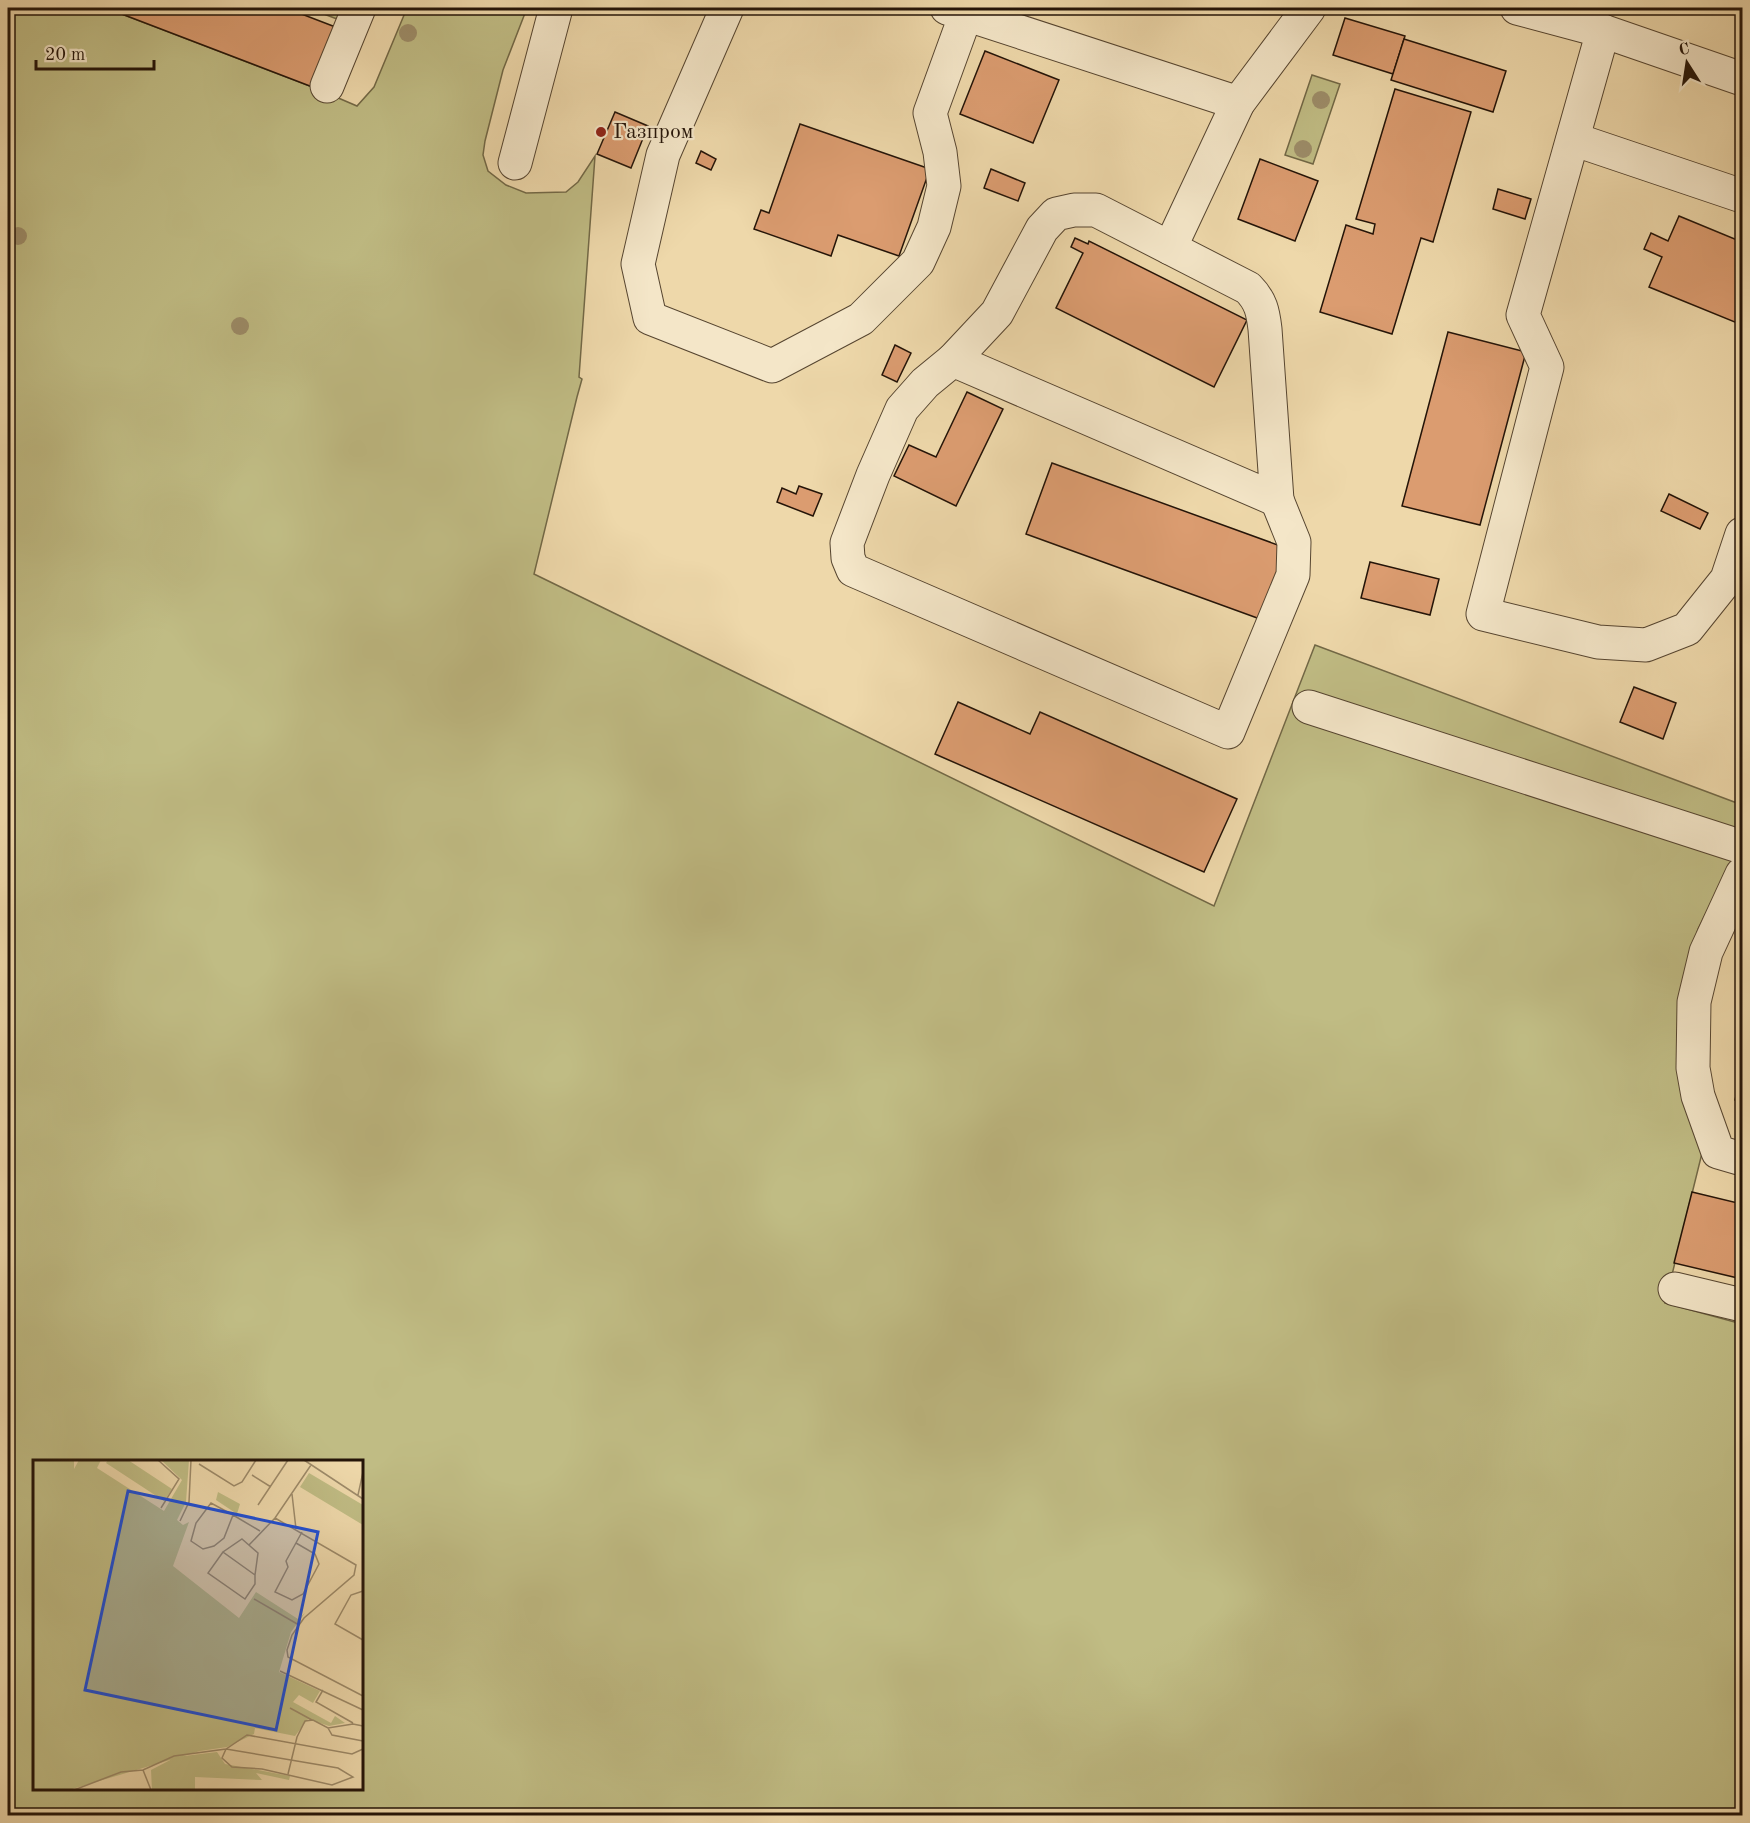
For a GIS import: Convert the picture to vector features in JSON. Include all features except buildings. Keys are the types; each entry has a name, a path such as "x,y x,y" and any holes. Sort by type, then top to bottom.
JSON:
{"lane":[{"path":"327,86 359,8"},
{"path":"515,163 556,8"},
{"path":"727,8 663,156 638,264 650,318 772,366 861,319 918,262 934,226 944,186 940,152 930,113 956,11 1238,103"},
{"path":"1170,248 1238,103 1309,8"},
{"path":"1535,10 1743,79"},
{"path":"1603,31 1522,315 1547,367 1483,614 1598,642 1646,645 1687,629 1727,579 1743,534"},
{"path":"1573,139 1743,196"},
{"path":"1074,210 1096,210 1248,288 1257,297 1263,308 1266,329 1277,500 1294,542 1293,575 1228,732 853,570 848,558 847,543 902,409 925,383 953,360 997,313 1042,229 1056,214 1074,210"},
{"path":"953,360 1277,500"},
{"path":"1309,707 1743,847"},
{"path":"1743,874 1706,952 1694,1002 1692,1068 1698,1096 1718,1152 1743,1159"},
{"path":"1675,1289 1743,1305"}],"shaded area":[{"path":"8,8 106,8 357,106 374,87 407,8 527,8 503,70 485,141 483,155 488,171 506,185 526,193 566,192 578,182 595,156 579,377 582,379 534,574 1214,906 1315,645 1737,803 1742,795 1742,842 1698,929 1681,997 1705,1141 1665,1303 1742,1324 1742,1815 8,1816"},
{"path":"308,8 342,8 337,19"},
{"path":"1312,75 1340,84 1313,164 1285,155"}],"place":[{"name":"Газпром","path":"601,132"}]}
